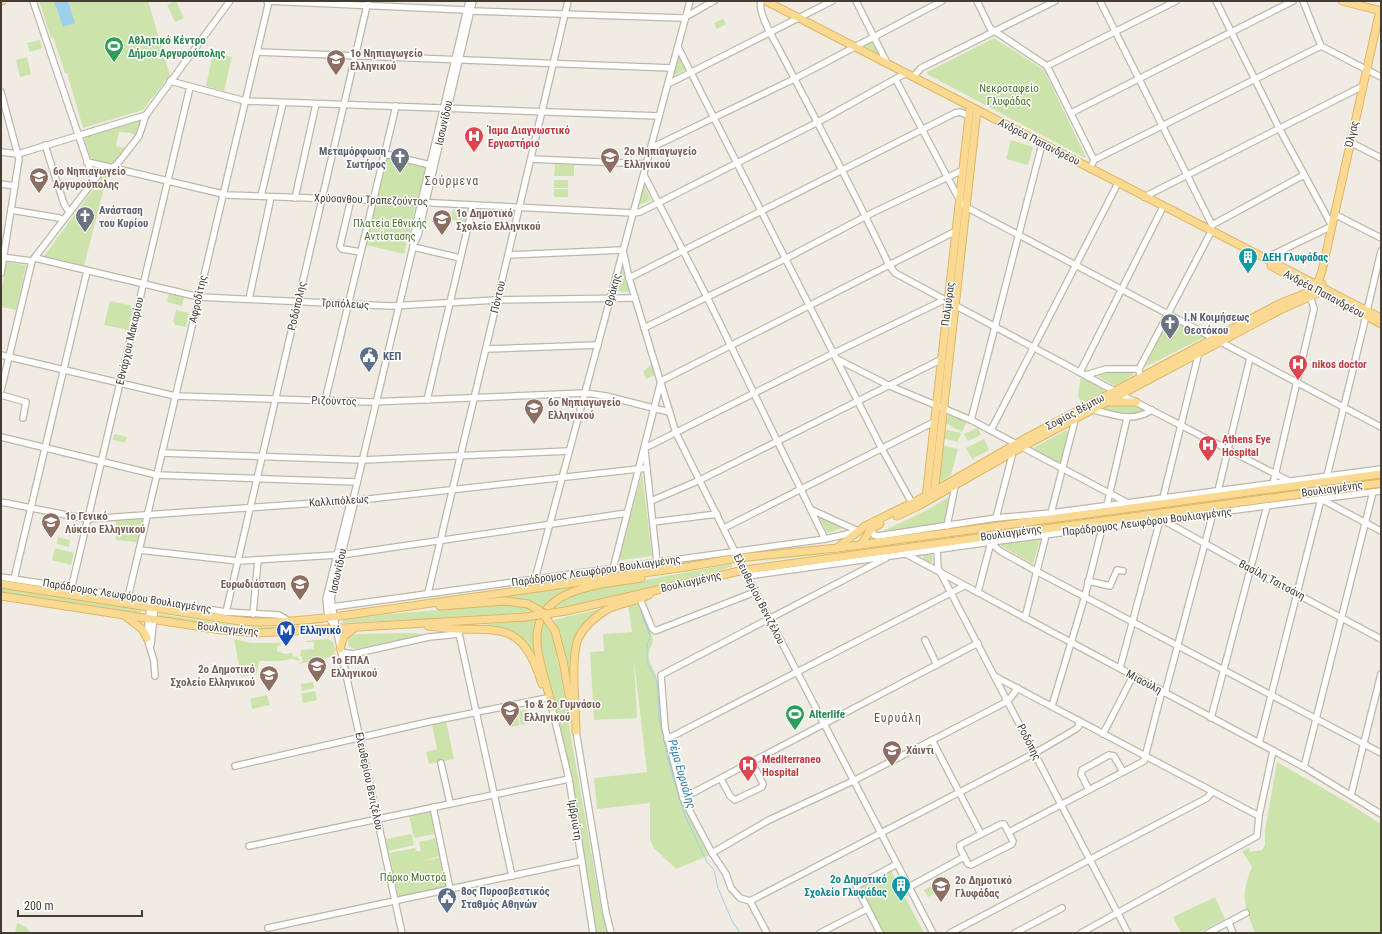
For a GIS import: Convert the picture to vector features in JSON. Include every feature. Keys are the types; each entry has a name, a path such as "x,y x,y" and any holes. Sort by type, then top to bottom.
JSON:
{"main road":[{"name":"Ανδρέα Παπανδρέου","path":"766,1 1163,207 1212,228 1248,250 1266,258 1318,288"},
{"path":"1342,1 1381,9"},
{"name":"Όλγας","path":"1318,288 1367,69 1378,33 1381,9"},
{"name":"Παλμύρας","path":"930,497 956,231 969,116 974,108"},
{"name":"Παλμύρας","path":"930,497 934,422 940,406 942,359 949,302 966,207 974,108"},
{"name":"Ανδρέα Παπανδρέου","path":"1248,250 1255,257 1366,313 1381,324"},
{"name":"Σοφίας Βέμπω","path":"871,529 1140,377 1309,297 1318,288"},
{"name":"Σοφίας Βέμπω","path":"837,548 858,531 912,503 955,486 1013,452 1019,445 1074,420 1122,395 1199,352 1216,340 1277,304 1318,288"},
{"name":"Ανδρέα Παπανδρέου","path":"1366,313 1381,318"},
{"path":"1107,403 1136,402"},
{"name":"Βουλιαγμένης","path":"1,584 13,582 46,591 70,591 152,603 244,622 290,621 331,617 686,568 736,554 837,548 1381,469"},
{"name":"Βουλιαγμένης","path":"1,596 245,632 275,633 525,617 566,611 663,588 855,554 1381,483"},
{"path":"855,554 871,529"},
{"path":"552,708 537,641 540,622 548,608 563,596 574,591 654,576 686,568"},
{"path":"1,577 13,582"},
{"path":"46,591 56,585"},
{"path":"576,731 575,660 579,638 587,625 604,612 640,599 663,588"},
{"path":"388,609 409,609 505,601 528,604 542,612 555,631 563,661 576,731"},
{"path":"124,615 142,629 147,638"},
{"path":"405,624 459,632 494,629 515,637 529,652 552,708"},
{"path":"341,650 345,633 358,627"}],"street":[{"path":"33,1 94,180"},
{"path":"112,168 118,163 139,136 146,115 230,1"},
{"path":"268,1 368,4 468,11 565,15 686,18 691,13 714,1"},
{"name":"Αφροδίτης","path":"128,596 268,1"},
{"name":"Ιασωνίδου","path":"331,617 331,599 350,503 353,500 413,246 414,234 457,59 469,1"},
{"name":"Ιασωνίδου","path":"468,11 473,1"},
{"name":"Πόντου","path":"428,593 568,1"},
{"name":"Θράκης","path":"535,579 690,1"},
{"path":"761,1 760,8 770,32 818,122 889,265 895,273 1122,395 1289,481"},
{"path":"668,84 832,1"},
{"path":"856,1 887,63"},
{"path":"651,148 715,118 942,1"},
{"path":"977,1 987,23 995,31 1048,66 1094,160"},
{"path":"913,77 921,68 1055,1"},
{"path":"1100,1 1212,228"},
{"path":"1048,66 1114,31 1176,1"},
{"path":"1216,1 1254,80 1332,226 1266,258"},
{"path":"1071,113 1293,1"},
{"path":"1303,1 1321,46 1381,77"},
{"name":"Ροδόπολης","path":"226,612 368,4"},
{"path":"1090,169 1094,160 1321,46"},
{"path":"678,47 763,210 882,449 912,503"},
{"path":"257,52 672,68"},
{"path":"633,213 640,212 818,122 896,80 906,73"},
{"path":"896,80 946,177 960,201 966,207 1381,427"},
{"path":"170,81 245,101 659,116"},
{"path":"1144,197 1363,86"},
{"name":"Εθνάρχου Μακαρίου","path":"70,591 190,87"},
{"path":"1,92 19,160 2,257 1,273"},
{"path":"262,196 283,103"},
{"path":"295,198 316,104"},
{"path":"325,401 396,106"},
{"name":"Ιασωνίδου","path":"423,202 430,164 445,108"},
{"path":"629,278 955,113 960,112 969,116"},
{"path":"1,152 18,154 146,115"},
{"path":"1350,142 1381,158"},
{"path":"971,420 1042,144"},
{"path":"45,145 64,204 69,212"},
{"path":"385,154 430,164"},
{"path":"531,159 646,164"},
{"path":"1,390 34,260 105,166 87,162"},
{"name":"Χρύσανθου Τραπεζούντος","path":"105,166 223,194 423,202 633,213"},
{"path":"644,328 787,258 946,177 963,170"},
{"path":"644,175 707,297 825,539"},
{"path":"1140,377 1139,370 1212,228 1304,176"},
{"path":"991,430 1118,183"},
{"path":"1,184 15,186"},
{"path":"249,299 271,197"},
{"path":"350,199 340,243 341,248 361,252"},
{"path":"427,400 472,205"},
{"path":"1080,372 1163,207"},
{"path":"11,210 59,218 63,220"},
{"path":"1334,214 1381,238"},
{"path":"613,569 661,381 956,231"},
{"path":"413,246 460,258"},
{"path":"508,255 623,250"},
{"name":"Ελευθερίου Βενιζέλου","path":"623,250 629,278 676,433 718,514 745,573 933,933"},
{"path":"1327,476 1381,251"},
{"name":"Τριπόλεως","path":"2,257 34,260 199,297 399,305 497,300 636,298"},
{"path":"13,582 87,271"},
{"path":"1273,484 1314,309 1309,297"},
{"path":"645,448 834,353 949,302"},
{"path":"486,349 598,345"},
{"path":"1163,498 1199,352"},
{"name":"Ριζούντος","path":"1,355 175,396 376,402 585,393 606,396 669,412"},
{"path":"1218,491 1227,448 1250,358"},
{"path":"837,359 890,386 971,420 1126,502"},
{"path":"651,501 700,480 942,359"},
{"path":"1086,375 1106,370 1139,370"},
{"path":"1,394 26,402 22,418"},
{"path":"1094,410 1127,418 1140,416 1152,410"},
{"path":"1107,506 1127,418"},
{"path":"1051,513 1074,420"},
{"path":"724,528 802,490 934,422"},
{"path":"1,437 156,475 357,482"},
{"path":"645,448 657,562"},
{"path":"162,453 362,460 569,451"},
{"path":"996,518 1013,452"},
{"name":"Καλλιπόλεως","path":"1,502 87,519 250,506 353,500 647,468"},
{"name":"Παράδρομος Λεωφόρου Βουλιαγμένης","path":"871,529 874,535 878,536 996,518 1107,506 1126,502 1381,469"},
{"path":"947,526 955,486"},
{"name":"Παράδρομος Λεωφόρου Βουλιαγμένης","path":"745,573 757,575 937,549 1381,491"},
{"path":"1311,492 1321,499 1381,531"},
{"path":"1304,768 1343,618 1373,492"},
{"path":"1337,507 1338,496"},
{"path":"1259,743 1321,499"},
{"path":"1211,718 1267,506"},
{"path":"812,510 858,531"},
{"path":"139,550 238,561 339,555 549,526 627,513"},
{"path":"1009,832 1062,806 1089,790 1140,764 1146,756 1213,513"},
{"path":"653,522 718,514"},
{"path":"1120,668 1161,520"},
{"name":"Βασίλη Τσιτσάνη","path":"1161,520 1381,639"},
{"path":"1052,706 1085,596 1102,528"},
{"name":"Παράδρομος Λεωφόρου Βουλιαγμένης","path":"332,607 657,562 736,554 825,539 858,531"},
{"path":"1026,618 1036,571 1046,535"},
{"path":"991,542 1000,551 1036,571 1132,622 1178,644 1381,753"},
{"path":"978,592 991,542"},
{"name":"Ροδόπης","path":"937,549 937,564 940,572 1128,933"},
{"path":"918,561 919,552"},
{"name":"Μιαούλη","path":"905,554 1259,743 1351,795 1381,814"},
{"name":"Ιασωνίδου","path":"336,628 326,599 339,555"},
{"path":"768,933 750,901 740,898 734,892 728,882 725,871 712,853 683,798 667,739 663,711 662,675 889,556"},
{"path":"253,614 258,560"},
{"path":"1088,582 1110,586 1116,570 1123,571"},
{"path":"752,586 757,575"},
{"name":"Παράδρομος Λεωφόρου Βουλιαγμένης","path":"13,582 56,585 70,591 128,596 152,603 226,612 279,615 290,621"},
{"path":"667,739 964,586"},
{"path":"640,599 652,628 655,631 755,592"},
{"path":"151,647 147,638 152,603"},
{"path":"150,618 151,647 155,676"},
{"name":"Ελευθερίου Βενιζέλου","path":"336,628 402,933"},
{"path":"341,650 353,654 429,636 459,632 512,876"},
{"path":"925,640 937,665"},
{"path":"683,798 978,643"},
{"path":"344,665 353,654"},
{"path":"1351,795 1381,674"},
{"path":"1103,734 1134,676"},
{"path":"995,677 1259,816"},
{"path":"712,853 769,820 853,781 1008,701 1018,688"},
{"path":"235,766 476,712 548,698"},
{"name":"Ιμβριώτη","path":"552,708 569,779 593,933"},
{"path":"750,901 1035,753 1076,729 1079,726 1078,720"},
{"name":"Ιμβριώτη","path":"576,731 606,913 611,933"},
{"path":"932,740 981,834"},
{"path":"1081,933 1257,836 1259,816 1273,751"},
{"path":"1089,790 1081,774 1082,770 1109,755 1114,756 1123,772"},
{"path":"721,779 735,800 757,790 762,787 763,784 752,762"},
{"path":"441,763 450,803"},
{"path":"249,846 494,793 569,779"},
{"path":"950,933 1207,798 1212,792"},
{"path":"433,807 450,889"},
{"path":"1001,824 1004,824 1009,832 1014,841 1012,844 971,865 968,864 964,858 960,845 1001,824"},
{"path":"909,887 964,858"},
{"path":"268,928 582,861"},
{"path":"880,933 856,886 897,864"},
{"path":"820,933 867,908"},
{"path":"1015,933 1062,908"},
{"path":"1208,933 1246,913"},
{"path":"1229,923 1233,933"}],"green space":[{"name":"Αθλητικό Κέντρο Δήμου Αργυρούπολης","path":"39,1 148,1 170,75 143,110 83,128 67,73 65,73 53,37 51,38"},
{"path":"176,1 184,18 175,22 167,5"},
{"path":"723,19 726,24 717,29 714,23"},
{"name":"Νεκροταφείο Γλυφάδας","path":"994,38 1044,70 1086,157 1085,158 927,74 927,72"},
{"path":"875,39 882,56 864,46"},
{"path":"40,40 42,48 30,52 27,43"},
{"path":"213,53 232,57 224,91 206,86"},
{"path":"27,57 31,74 20,77 16,60"},
{"path":"678,57 686,69 674,76"},
{"path":"140,119 136,136 131,133 119,132 116,146 126,148 113,164 94,160 90,157 84,137"},
{"path":"1011,140 1033,147 1028,165 1006,159"},
{"path":"387,156 426,165 418,198 378,197"},
{"path":"555,164 574,165 574,176 554,176"},
{"path":"105,173 108,173 84,266 44,256"},
{"path":"554,180 568,180 568,188 554,188"},
{"path":"644,185 651,200 639,205 643,186"},
{"path":"554,189 568,189 568,197 554,197"},
{"name":"Πλατεία Εθνικής Αντίστασης","path":"378,204 416,205 404,254 366,245"},
{"path":"453,209 467,213 465,222 450,219"},
{"path":"6,262 26,265 16,310 1,307 1,293"},
{"path":"621,264 629,292 613,291"},
{"path":"169,293 184,297 182,306 167,302"},
{"path":"110,301 134,306 128,330 104,325"},
{"path":"176,310 189,313 186,327 175,325 173,321"},
{"path":"1169,318 1205,337 1145,367"},
{"path":"652,364 655,375 646,379 643,371"},
{"path":"1118,371 1135,372 1132,376 1115,386 1094,374"},
{"path":"1081,375 1104,390 1104,392 1081,404 1078,395"},
{"path":"1110,403 1136,405 1146,410 1127,415 1099,409"},
{"path":"950,413 967,422 962,432 945,423"},
{"path":"978,428 981,435 968,441 964,434"},
{"path":"944,429 961,433 958,442 942,438"},
{"path":"1066,430 1068,432 1061,464 1058,464 1034,451 1035,447"},
{"path":"114,434 127,437 125,443 113,440"},
{"path":"984,439 989,450 972,459 966,448"},
{"path":"941,445 958,449 951,475 937,484"},
{"path":"642,474 652,556 621,560 619,559"},
{"path":"1381,477 1381,479 883,546 883,543"},
{"path":"952,495 944,524 881,532 927,510"},
{"path":"818,515 843,526 844,528 827,533"},
{"path":"143,518 137,542 116,540 116,520"},
{"path":"58,537 70,540 69,547 57,544"},
{"path":"1039,538 1040,540 1033,564 1001,546 1002,543"},
{"path":"55,548 74,553 71,565 52,560"},
{"path":"837,550 824,554 756,562"},
{"path":"928,553 933,558 928,563 923,558"},
{"path":"732,564 732,567 588,603 550,609 559,601 580,592"},
{"path":"608,581 579,588 544,610 536,605 478,599"},
{"path":"1,587 141,609 141,613 1,593"},
{"path":"638,603 653,639 649,656 657,679 660,713 668,755 685,805 710,855 676,869 654,848 650,840 650,803 597,809 594,778 647,772 634,661 637,718 594,720 590,652 604,651 603,634 632,632 628,605"},
{"path":"516,604 535,611 488,616 343,623 343,620 390,614"},
{"path":"604,608 581,628 571,694 561,638 553,620"},
{"path":"159,614 247,627 279,627 323,621 323,623 268,630 247,630 159,617"},
{"path":"539,619 542,673 529,647 492,627 480,625"},
{"path":"543,619 554,638 568,716 558,718 540,647"},
{"path":"416,633 423,635 356,649 349,647 348,637 355,634"},
{"path":"234,639 251,643 282,643 277,647 277,651 285,654 292,653 293,657 297,656 300,661 293,659 259,661 257,673 241,677"},
{"path":"328,639 333,642 336,656 299,664 302,662 302,657 300,655 301,650 314,649 314,642 306,641"},
{"path":"313,682 314,688 302,691 301,684"},
{"path":"315,691 317,700 303,703 301,694"},
{"path":"267,695 270,705 252,709 250,699"},
{"path":"527,709 530,723 521,725 518,711"},
{"path":"516,711 520,725 511,727 508,713"},
{"path":"568,719 600,903 608,933 596,933 569,767 559,721"},
{"path":"446,721 454,759 429,764 426,752 437,749 432,724"},
{"path":"1277,762 1345,801 1381,824 1381,933 1255,933 1248,915 1245,900 1246,886 1252,867 1242,851 1249,848 1250,852 1262,850 1265,845 1265,830"},
{"path":"430,811 435,834 414,838 409,815"},
{"path":"412,834 414,845 388,851 386,839"},
{"name":"Πάρκο Μυστρά","path":"436,838 440,856 423,861 442,857 448,888 399,899 389,853 415,848 416,851 421,851 419,842"},
{"path":"891,871 924,933 883,933 859,888"},
{"path":"939,882 943,889 928,897 924,890"},
{"path":"1215,897 1225,919 1199,933 1181,933 1173,917"},
{"path":"17,923 26,927 31,933 15,933"}],"water":[{"path":"54,1 68,1 75,23 63,27"}],"waterway":[{"name":"Ρέμα Ευρυάλης","path":"641,612 650,636 647,646 647,663 657,682 659,717 671,772 686,818 707,862 714,870 718,888 732,921 740,933"}],"place":[{"name":"Αθλητικό Κέντρο Δήμου Αργυρούπολης","path":"114,63"},
{"name":"1ο Νηπιαγωγείο Ελληνικού","path":"336,76"},
{"name":"Ίαμα Διαγνωστικό Εργαστήριο","path":"474,153"},
{"name":"Μεταμόρφωση Σωτήρος","path":"400,174"},
{"name":"2ο Νηπιαγωγείο Ελληνικού","path":"610,174"},
{"name":"6ο Νηπιαγωγείο Αργυρούπολης","path":"39,194"},
{"name":"Ανάσταση του Κυρίου","path":"85,233"},
{"name":"1ο Δημοτικό Σχολείο Ελληνικού","path":"442,236"},
{"name":"ΔΕΗ Γλυφάδας","path":"1248,274"},
{"name":"Ι.Ν Κοιμήσεως Θεοτόκου","path":"1170,340"},
{"name":"ΚΕΠ","path":"369,373"},
{"name":"nikos doctor","path":"1298,381"},
{"name":"6ο Νηπιαγωγείο Ελληνικού","path":"534,425"},
{"name":"Athens Eye Hospital","path":"1208,462"},
{"name":"1ο Γενικό Λύκειο Ελληνικού","path":"51,539"},
{"name":"Ευρωδιάσταση","path":"300,601"},
{"name":"Ελληνικό","path":"286,647"},
{"name":"1ο ΕΠΑΛ Ελληνικού","path":"317,683"},
{"name":"2ο Δημοτικό Σχολείο Ελληνικού","path":"269,692"},
{"name":"1ο & 2ο Γυμνάσιο Ελληνικού","path":"510,727"},
{"name":"Alterlife","path":"795,731"},
{"name":"Χάιντι","path":"892,767"},
{"name":"Mediterraneo Hospital","path":"748,782"},
{"name":"2ο Δημοτικό Σχολείο Γλυφάδας","path":"901,902"},
{"name":"2ο Δημοτικό Γλυφάδας","path":"941,903"},
{"name":"8ος Πυροσβεστικός Σταθμός Αθηνών","path":"447,914"}],"district":[{"name":"Σούρμενα","path":"452,181"},
{"name":"Ευρυάλη","path":"898,718"}]}
